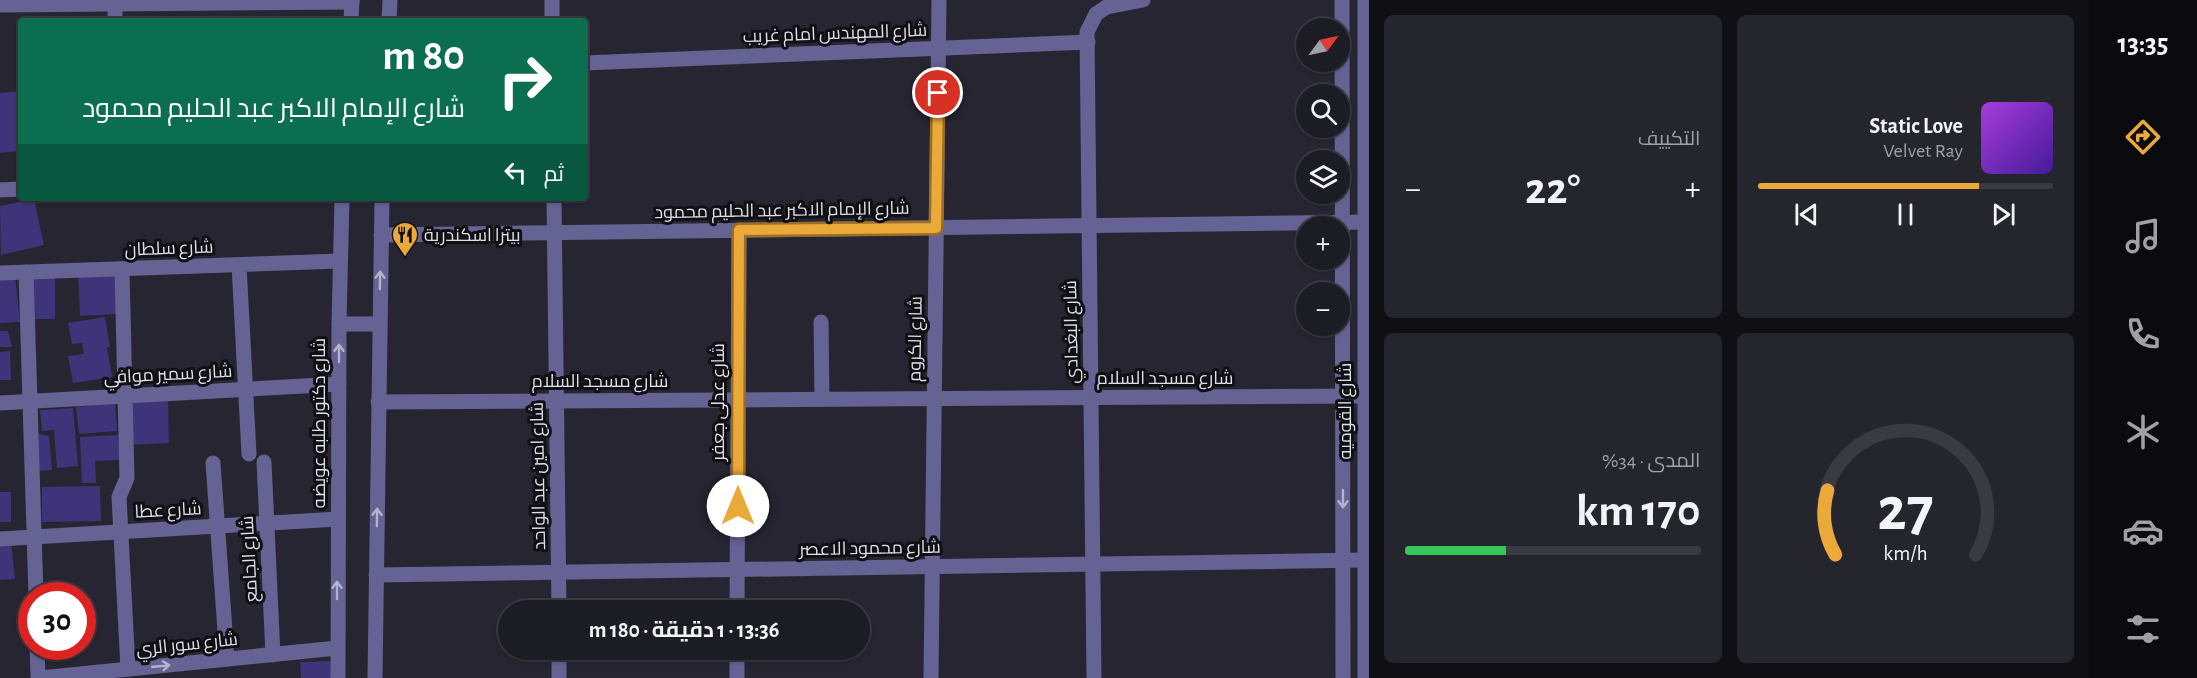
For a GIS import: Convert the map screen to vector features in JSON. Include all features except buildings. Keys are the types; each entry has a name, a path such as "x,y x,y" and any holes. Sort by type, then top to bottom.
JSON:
{"street":[{"path":"389,18 390,0"},
{"path":"552,0 552,18"},
{"name":"شارع الكروم","path":"931,678 939,0"},
{"path":"1103,8 1117,0"},
{"path":"1103,8 1143,0"},
{"name":"شارع القوميه","path":"1342,0 1342,216"},
{"name":"شارع القوميه","path":"1365,0 1367,105 1365,222 1367,312 1364,396 1367,486 1364,560 1366,672"},
{"path":"0,5 65,2 115,4 352,1 351,18"},
{"path":"115,4 115,18"},
{"name":"شارع البغدادي","path":"1094,678 1088,42 1090,22 1103,8"},
{"name":"شارع المهندس امام غريب","path":"588,63 1088,42"},
{"path":"0,190 18,189"},
{"name":"شارع دكتور طلبه عويضه","path":"338,678 339,261 342,201"},
{"path":"375,678 382,201"},
{"name":"شارع امين عبد الواحد","path":"554,201 559,600"},
{"name":"شارع الإمام الاكبر عبد الحليم محمود","path":"1350,222 1365,222"},
{"name":"شارع الإمام الاكبر عبد الحليم محمود","path":"381,235 1296,223"},
{"name":"شارع عدلى جعفر","path":"737,600 739,230"},
{"name":"شارع سلطان","path":"0,273 339,261"},
{"path":"239,265 249,454"},
{"path":"122,270 127,478 119,497 128,669"},
{"name":"شارع القوميه","path":"1342,270 1343,678"},
{"path":"26,272 36,582"},
{"path":"821,322 822,399"},
{"path":"339,324 379,324"},
{"name":"شارع سمير موافي","path":"0,403 339,384"},
{"name":"شارع مسجد السلام","path":"378,402 1364,396"},
{"path":"213,462 227,659"},
{"name":"شارع الجامع","path":"264,462 273,655"},
{"name":"شارع عطا","path":"0,539 338,519"},
{"name":"شارع محمود الاعصر","path":"376,575 1364,560"},
{"name":"شارع سور الري","path":"39,678 337,648"},
{"path":"38,660 39,678"},
{"path":"559,660 559,678"},
{"path":"737,660 737,678"}],"place":[{"name":"بيترا اسكندرية","path":"405,258"}],"route":[{"path":"738,506 739,230 936,228 938,93"}]}
